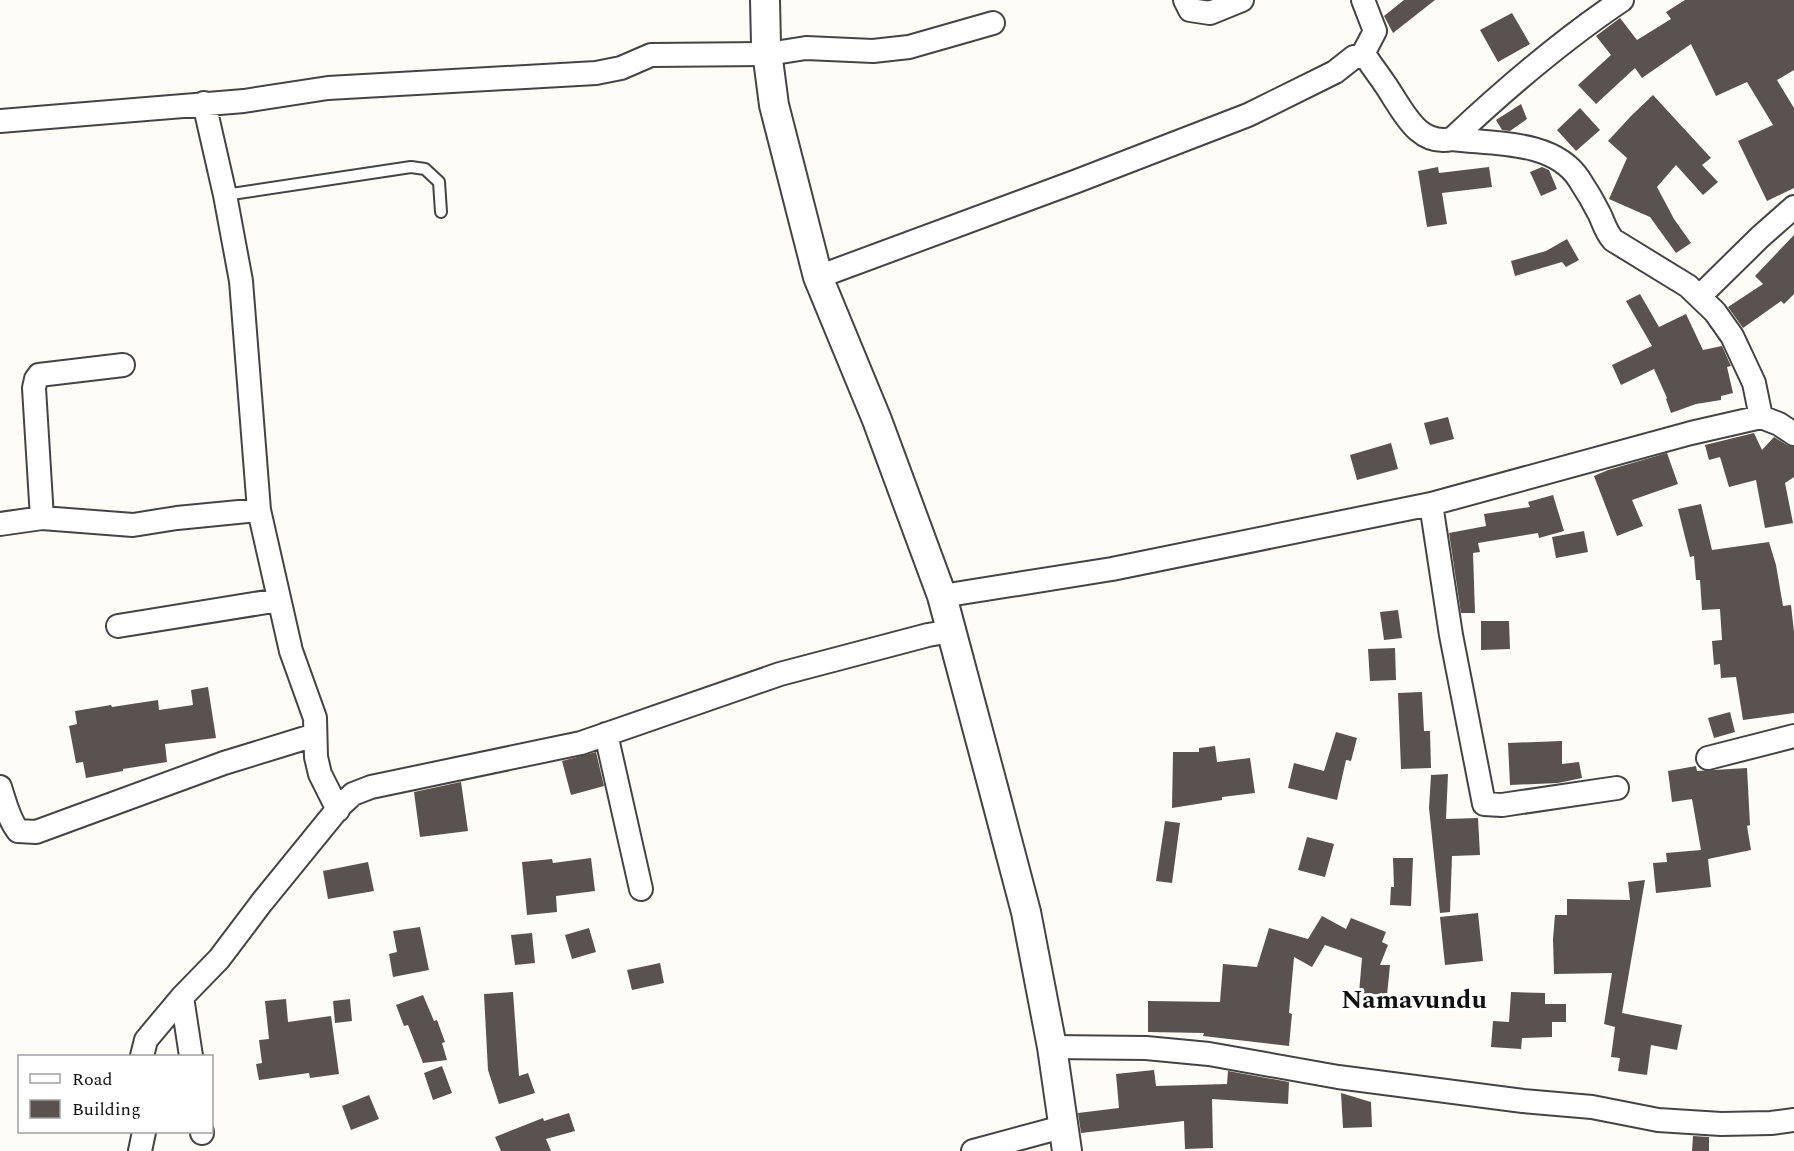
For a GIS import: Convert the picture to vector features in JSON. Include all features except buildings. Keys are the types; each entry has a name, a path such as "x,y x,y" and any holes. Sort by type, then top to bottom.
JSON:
{"street":[{"path":"765,0 774,105 818,277 877,420 942,596 1026,912 1052,1047 1065,1139 972,1151"},
{"path":"1185,0 1190,10 1210,13 1242,0"},
{"path":"1362,56 1375,31 1363,0"},
{"path":"1452,139 1499,95 1545,57 1622,0"},
{"path":"0,121 244,101 328,88 596,73 621,68 651,55 768,54 806,48 873,51 909,47 993,23"},
{"path":"818,277 1248,115 1335,72 1354,57 1362,56 1368,60 1412,126 1426,137 1443,141 1452,139 1528,147 1546,153 1570,166 1613,240 1688,286 1715,312 1732,336 1754,383 1761,417"},
{"path":"204,103 225,195 241,282 259,510 291,651 315,718 316,757 320,774 338,810"},
{"path":"1700,296 1794,207"},
{"path":"42,518 34,388 36,379 39,375 123,365"},
{"path":"942,596 1112,569 1431,504 1690,433 1761,417 1779,424 1794,434"},
{"path":"1431,504 1451,635 1484,804 1502,805 1617,788"},
{"path":"0,524 42,518 133,525 259,510"},
{"path":"118,626 279,600"},
{"path":"142,1055 146,1040 182,997 219,959 262,902 353,794 371,787 581,742 780,674 927,635 951,631"},
{"path":"606,734 641,889"},
{"path":"0,787 10,820 18,831 36,832 224,763 315,735"},
{"path":"1708,758 1794,736"},
{"path":"182,997 191,1055"},
{"path":"1052,1047 1146,1048 1209,1054 1338,1077 1512,1100 1592,1107 1658,1120 1721,1124 1794,1120"},
{"path":"140,1151 144,1133"}],"lane":[{"path":"225,195 411,167 425,169 440,182 441,212"}],"district":[{"name":"Namavundu","path":"1414,999"}]}
